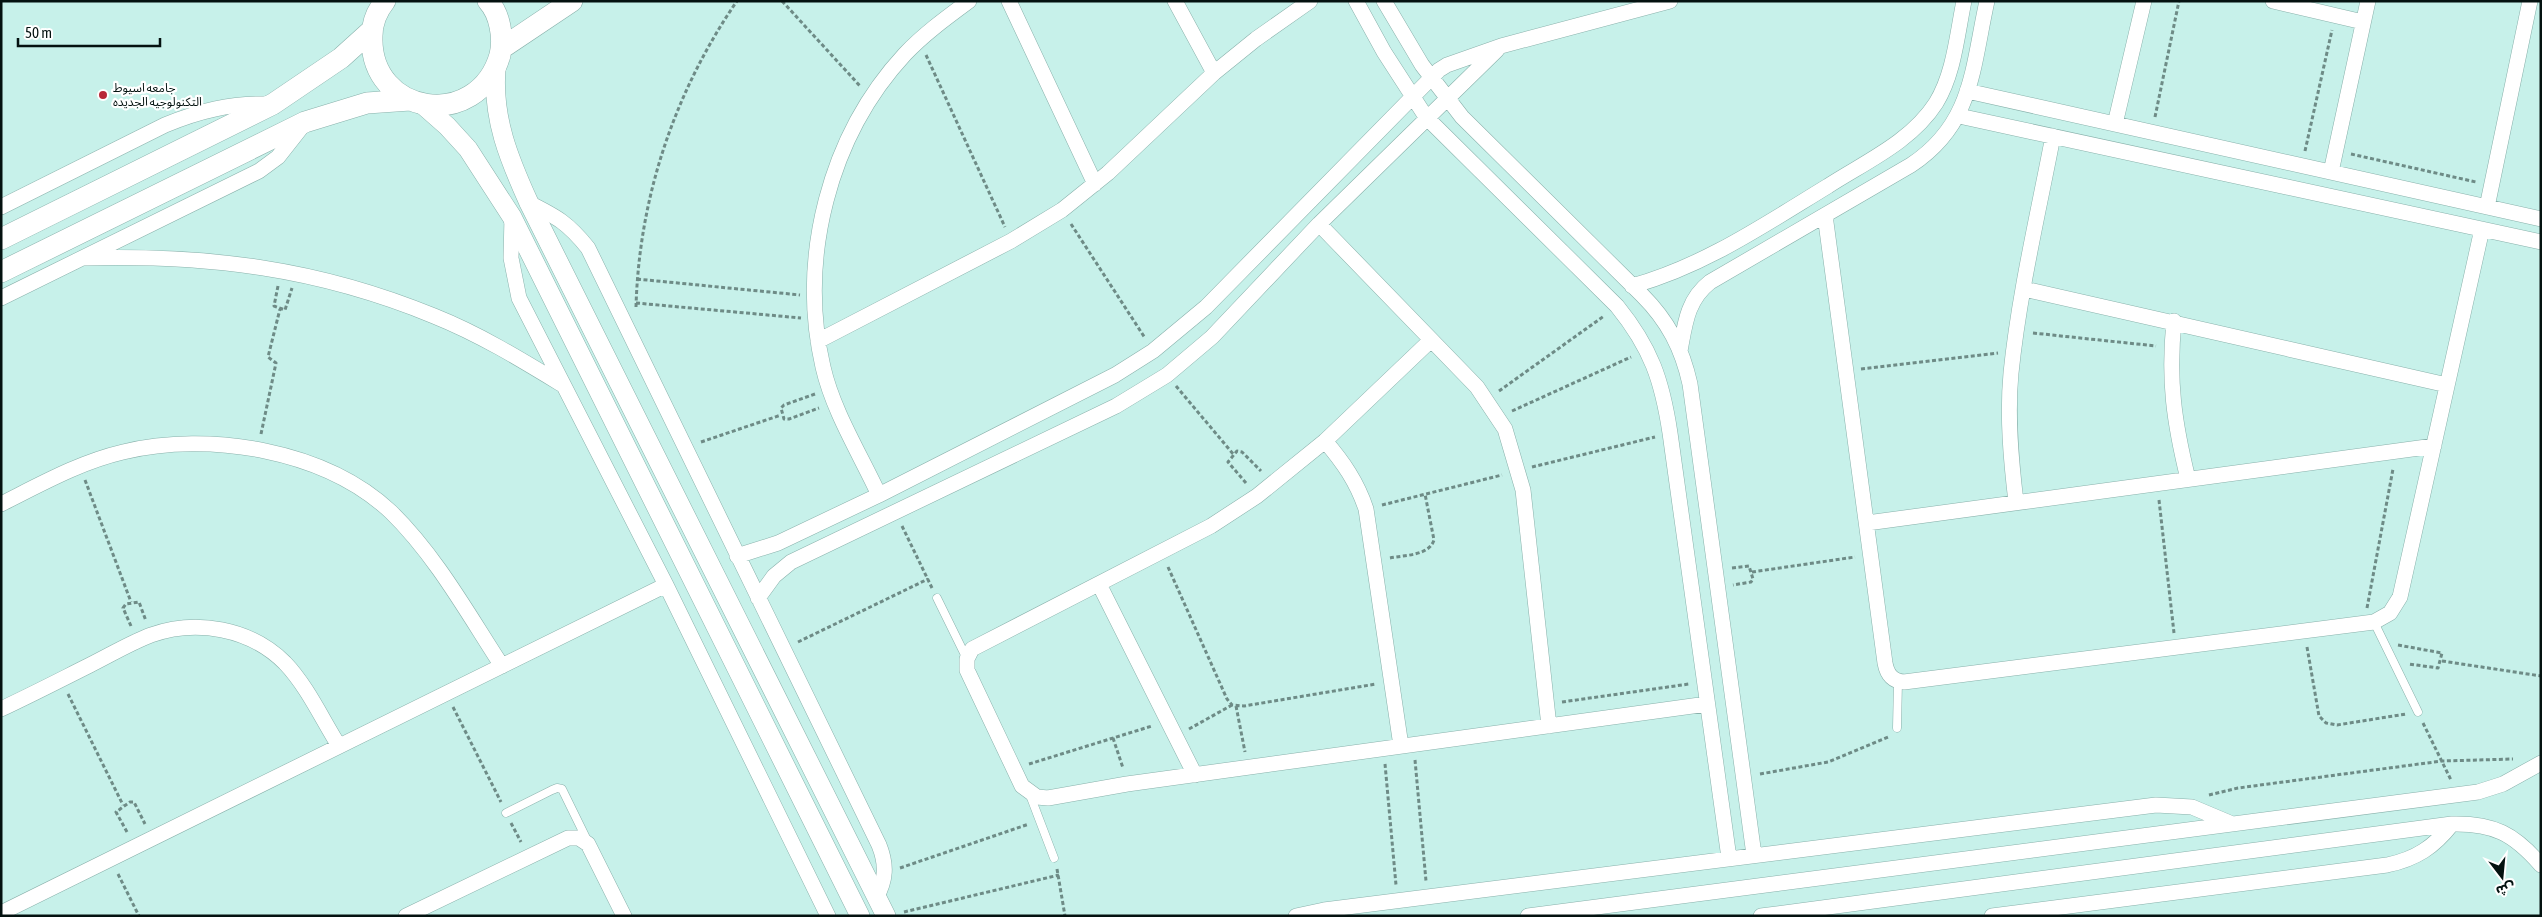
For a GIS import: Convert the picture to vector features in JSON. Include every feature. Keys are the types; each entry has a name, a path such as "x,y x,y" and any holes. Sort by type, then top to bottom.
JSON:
{"main road":[{"path":"385,1 376,17 372,30 375,64 384,79 395,91 416,102"},
{"path":"1,272 305,122 366,103 416,102 440,106 457,102 473,95 486,83 496,69 502,48 500,25 488,1"},
{"path":"502,48 572,1"},
{"path":"1,239 273,104 334,63 372,30"}],"street":[{"path":"879,495 832,395 818,341 815,296 818,238 826,197 839,158 856,120 905,54 969,1"},
{"path":"1009,1 1095,184"},
{"path":"1175,1 1214,73"},
{"path":"818,341 1011,241 1062,210 1095,184 1214,73 1256,39 1310,1"},
{"path":"1356,1 1413,99 1426,117 1617,306 1648,349 1663,390 1729,858"},
{"path":"1384,1 1432,78 1462,117 1632,286 1665,322 1680,351 1690,384 1754,856"},
{"path":"737,556 778,543 879,495 1114,375 1153,351 1200,313 1447,65 1501,46 1670,1"},
{"path":"1632,286 1680,271 1726,248 1914,130 1926,117 1944,88 1950,72 1964,1"},
{"path":"1680,351 1689,310 1702,288 1929,153 1940,142 1959,116 1967,91 1987,1"},
{"path":"2115,124 2144,1"},
{"path":"2273,1 2363,22"},
{"path":"2331,172 2368,1"},
{"path":"2487,207 2530,1"},
{"path":"758,598 774,576 791,562 1116,406 1167,375 1212,337 1319,224 1426,117 1501,46"},
{"path":"496,69 494,88 500,128 529,203 876,898 892,915"},
{"path":"1967,91 2541,219"},
{"path":"416,102 447,126 468,150 512,217 860,916"},
{"path":"1,207 164,125 190,114 217,107 273,104"},
{"path":"1959,116 2541,242"},
{"path":"1,298 259,171 278,157 305,122"},
{"path":"2016,502 2010,417 2016,331 2053,136"},
{"path":"529,203 561,219 574,230 588,248 879,845 884,859 885,874 876,898"},
{"path":"1825,215 1886,669 1889,675 1898,681 2305,632 2369,622 2390,613 2400,597 2482,229"},
{"path":"512,217 511,258 519,298 561,384 666,585 828,916"},
{"path":"1319,224 1487,400 1499,418 1511,446 1523,490 1549,726"},
{"path":"84,258 160,257 216,260 289,271 368,291 435,316 500,347 561,384"},
{"path":"2024,289 2174,321 2447,385"},
{"path":"2174,321 2171,374 2175,427 2188,479"},
{"path":"1431,340 1325,441 1257,496 1210,526 976,646 967,659 967,670 1022,786 1030,795 1048,798 1128,784 1707,704"},
{"path":"1325,441 1346,466 1361,494 1369,524 1392,682 1407,746"},
{"path":"1,504 79,465 124,452 169,444 216,444 257,449 306,462 348,482 390,511 424,549 502,666"},
{"path":"1866,523 2434,446"},
{"path":"1099,584 1195,775"},
{"path":"1,913 666,585"},
{"path":"1,709 145,638 179,628 208,627 236,633 262,645 285,663 302,686 339,746"},
{"path":"1528,916 2478,792 2503,784 2541,763"},
{"path":"1296,916 1324,910 1398,900 2156,804 2192,807 2230,824"},
{"path":"1992,916 2387,865 2406,861 2424,852 2440,840 2452,824"},
{"path":"1762,916 2452,824 2472,824 2491,827 2508,834 2524,846 2541,865"},
{"path":"406,916 528,856 568,838 579,838 588,844 624,916"}],"lane":[{"path":"937,598 967,659"},
{"path":"2369,622 2384,643 2418,712"},
{"path":"1897,728 1898,681"},
{"path":"506,813 552,790 562,789 588,844"},
{"path":"1030,795 1054,858"}],"path":[{"path":"636,312 637,278 646,212 663,148 688,86 719,28 737,1"},
{"path":"782,1 871,98"},
{"path":"2152,132 2179,1"},
{"path":"2302,166 2335,15"},
{"path":"919,41 1011,241"},
{"path":"2335,150 2492,185"},
{"path":"1062,210 1153,351"},
{"path":"289,271 287,309 276,308 274,305 289,271"},
{"path":"637,278 815,296"},
{"path":"636,303 816,320"},
{"path":"1487,400 1617,306"},
{"path":"257,449 276,363 268,357 280,309"},
{"path":"2016,331 2171,348"},
{"path":"1499,418 1648,349"},
{"path":"1846,371 2014,351"},
{"path":"1167,375 1234,455"},
{"path":"781,415 781,408 784,405 832,395"},
{"path":"781,415 789,419 832,395"},
{"path":"685,448 781,415"},
{"path":"2369,622 2396,451"},
{"path":"1257,496 1229,463 1228,460 1237,452 1242,452 1273,484"},
{"path":"79,465 131,602"},
{"path":"2157,483 2176,648"},
{"path":"1375,561 1430,548 1434,540 1425,494"},
{"path":"895,512 937,598"},
{"path":"1161,551 1227,699 1234,706 1248,768"},
{"path":"1752,572 1871,555"},
{"path":"1715,570 1748,566 1752,572 1751,582 1718,587"},
{"path":"783,649 928,580"},
{"path":"137,601 140,603 145,638 123,608 131,602 137,601"},
{"path":"2305,632 2320,716 2326,723 2337,725 2418,712 2458,794"},
{"path":"2384,643 2441,652 2442,661 2437,669 2393,662"},
{"path":"2442,661 2541,676"},
{"path":"61,680 123,805"},
{"path":"1175,736 1234,706 1392,682"},
{"path":"1546,704 1704,682"},
{"path":"446,694 528,856"},
{"path":"1013,769 1167,721"},
{"path":"1744,777 1828,762 1882,740 1897,728"},
{"path":"1113,738 1128,784"},
{"path":"1407,746 1428,897"},
{"path":"1384,749 1398,900"},
{"path":"2192,807 2207,797 2224,790 2442,761 2521,759"},
{"path":"135,846 116,812 123,805 134,802 152,838"},
{"path":"885,874 1040,820"},
{"path":"110,858 139,916"},
{"path":"1054,858 1059,875 1065,916"},
{"path":"892,915 1059,875"}],"place":[{"name":"جامعه اسيوط التكنولوجيه الجديده","path":"103,95"}]}
